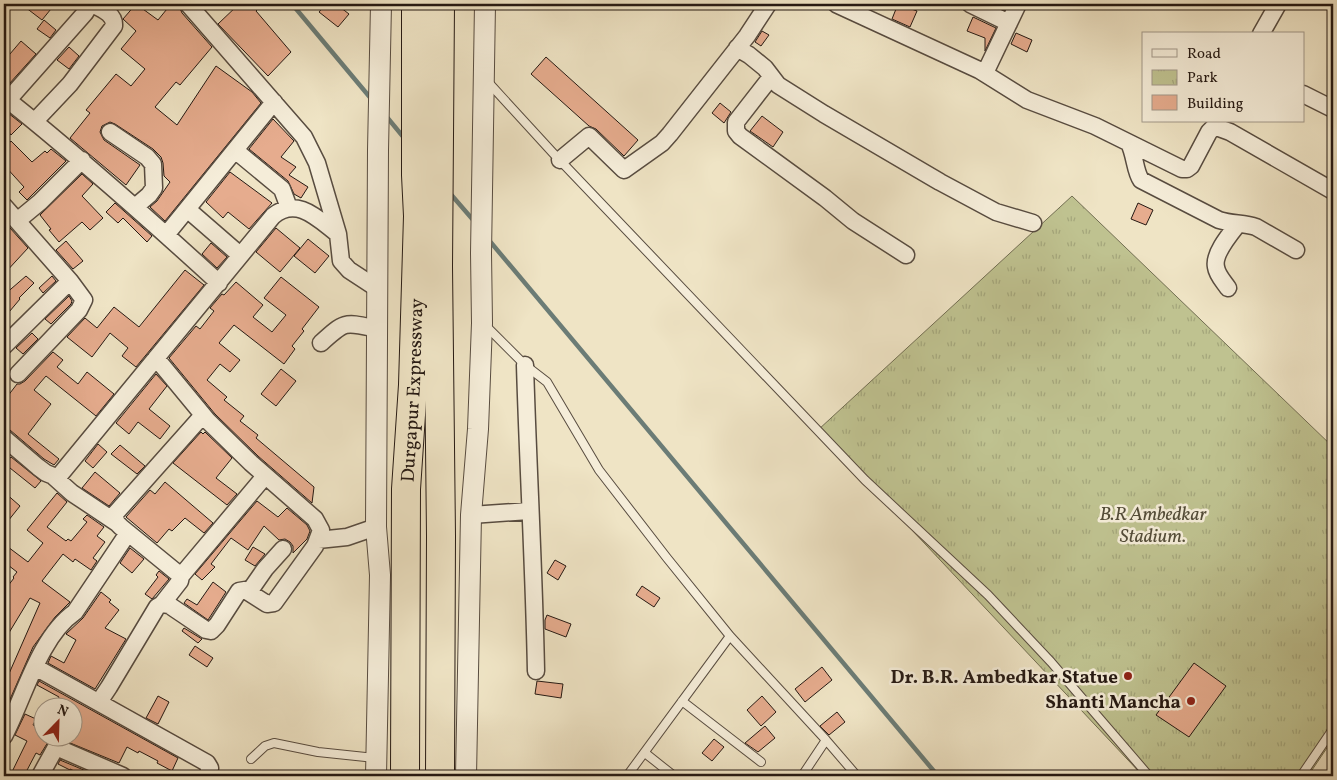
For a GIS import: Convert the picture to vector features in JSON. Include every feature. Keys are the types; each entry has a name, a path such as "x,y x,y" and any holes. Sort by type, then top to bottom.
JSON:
{"highway":[{"name":"Durgapur Expressway","path":"416,4 427,117 427,180 442,683 440,776"},
{"name":"Durgapur Expressway","path":"427,117 440,4"},
{"name":"Durgapur Expressway","path":"405,776 406,489 413,385 418,216 427,180"}],"street":[{"path":"88,4 85,13 7,103 35,121 82,160 219,283"},
{"path":"35,121 70,84 114,26 115,21 107,12 92,4"},
{"path":"188,4 304,137 317,163 338,234 340,256 343,264 378,289"},
{"path":"376,767 380,575 376,527 378,150 381,4"},
{"path":"466,776 471,515 478,429 482,323 481,253 484,172 485,4"},
{"path":"560,160 589,136 624,170 662,143 737,48 768,4"},
{"path":"836,4 985,73 1027,100 1094,126 1182,169 1187,169 1191,166 1209,132 1220,124 1230,132 1333,192"},
{"path":"970,4 1009,23"},
{"path":"985,73 1018,4"},
{"path":"1262,32 1278,4"},
{"path":"737,48 758,62 778,85 940,182 996,212 1033,223"},
{"path":"771,77 736,122 736,131 740,136 825,198 853,221 906,255"},
{"path":"1304,94 1333,109"},
{"path":"166,235 274,102"},
{"path":"110,132 147,156 152,164 154,188 136,207"},
{"path":"1129,143 1141,180 1219,220 1256,228 1296,250"},
{"path":"236,151 282,189 289,208"},
{"path":"17,222 82,160"},
{"path":"4,206 70,281 84,300 82,307 18,374"},
{"path":"53,476 59,476 240,255 280,210 296,208 304,210 338,234"},
{"path":"188,209 240,255"},
{"path":"1228,288 1217,271 1216,260 1224,243 1238,224"},
{"path":"4,346 70,281"},
{"path":"321,343 340,326 352,324 378,328"},
{"path":"156,358 203,415 265,476 317,521 321,530 318,540 274,603 267,604 249,592 242,590 236,594 217,625 211,631 206,630 172,607 162,604"},
{"path":"525,365 536,671"},
{"path":"122,528 114,515 116,512 203,415"},
{"path":"4,438 38,467 53,476 122,528 181,576"},
{"path":"99,702 154,610 162,604 180,581 181,576 265,476"},
{"path":"471,515 530,511"},
{"path":"318,540 347,537 376,527"},
{"path":"4,736 35,667 55,632 67,617 75,612 122,528"},
{"path":"249,592 265,569 283,549"},
{"path":"35,667 206,763 210,768 208,776"},
{"path":"40,776 56,747 123,776"}],"lane":[{"path":"485,78 560,160 865,480 988,595 1051,662 1149,776"},
{"path":"482,323 525,365 547,382 599,470 666,558 730,636 857,776"},
{"path":"626,776 645,753 730,636"},
{"path":"682,702 761,762"},
{"path":"1301,776 1333,729"},
{"path":"802,776 826,740"},
{"path":"251,759 265,746 274,744 318,752 376,767"},
{"path":"645,753 674,776"}],"green space":[{"name":"B.R Ambedkar Stadium.","path":"1072,196 1333,447 1333,739 1308,776 1143,776 818,430"}],"building":[{"path":"21,4 55,4 42,20"},
{"path":"136,4 158,20 171,4 178,4 182,13 212,47 180,85 176,82 155,107 177,125 216,66 252,92 261,103 165,221 150,207 157,201 170,182 164,176 161,157 153,149 115,124 110,122 102,126 100,132 104,140 140,165 126,185 70,138 90,113 86,110 116,74 131,86 145,69 121,49 136,31 123,19"},
{"path":"239,4 263,4 256,11 291,52 268,76 218,24"},
{"path":"326,4 336,4 349,14 338,27 319,12"},
{"path":"898,4 917,11 910,27 892,19"},
{"path":"973,17 996,28 985,51 985,38 967,31"},
{"path":"44,20 56,30 50,38 37,29"},
{"path":"762,31 769,35 761,46 755,42"},
{"path":"1016,33 1032,40 1027,52 1011,44"},
{"path":"21,41 36,54 9,84 4,79 4,61"},
{"path":"69,47 79,56 69,69 57,60"},
{"path":"546,57 638,140 624,156 596,129 589,126 531,74"},
{"path":"720,103 731,112 724,123 712,113"},
{"path":"8,113 22,124 11,135 4,126 4,117"},
{"path":"762,116 783,132 773,147 750,131"},
{"path":"273,119 294,141 281,157 296,167 289,175 308,187 301,198 294,194 288,181 249,149"},
{"path":"11,141 32,162 45,151 47,153 51,149 66,161 27,200 19,192 24,187 4,165 4,149"},
{"path":"230,172 272,203 249,229 228,212 223,218 206,202"},
{"path":"82,174 93,184 82,196 103,218 90,230 82,222 59,242 40,215"},
{"path":"115,203 152,236 147,242 123,218 118,223 106,212"},
{"path":"1138,203 1153,210 1146,225 1131,219"},
{"path":"10,228 28,248 4,274 4,235"},
{"path":"276,228 300,248 280,272 256,252"},
{"path":"308,239 329,256 315,273 294,256"},
{"path":"66,241 83,261 73,269 56,250"},
{"path":"211,243 227,257 217,268 202,254"},
{"path":"185,270 204,285 136,367 122,356 128,348 110,333 92,357 67,337 85,318 97,328 114,307 139,327"},
{"path":"26,276 34,283 19,298 4,318 4,295"},
{"path":"52,276 56,281 43,293 39,288"},
{"path":"281,277 319,307 292,346 295,349 284,364 234,325 219,343 240,360 230,372 220,364 207,380 227,397 224,400 244,416 240,421 258,435 256,438 314,487 312,503 258,456 215,414 169,358 196,326 200,329 214,311 210,308 236,282 263,305 253,317 272,332 286,315 264,298"},
{"path":"69,296 72,301 71,304 51,324 45,319"},
{"path":"32,333 38,339 23,354 16,348"},
{"path":"53,352 63,360 57,367 78,384 87,372 114,394 96,416 46,376 34,390 51,404 28,434 59,459 54,465 44,459 10,430 4,428 4,401 17,384 25,381"},
{"path":"281,369 296,381 276,406 261,394"},
{"path":"156,374 167,386 149,409 170,426 160,439 138,422 129,434 116,423"},
{"path":"201,432 203,434 205,432 232,458 216,478 237,494 227,505 173,463"},
{"path":"98,444 107,452 93,468 85,461"},
{"path":"120,445 145,466 137,474 111,454"},
{"path":"11,457 41,481 35,488 5,464"},
{"path":"95,472 120,493 109,506 82,488"},
{"path":"165,482 213,523 204,533 185,518 172,531 169,529 157,543 126,517 150,490 155,494"},
{"path":"4,492 20,506 4,526"},
{"path":"57,493 67,502 47,527 66,541 68,539 71,541 87,522 83,519 87,515 104,527 97,536 105,542 93,558 97,561 91,570 75,559 73,562 63,554 42,581 70,602 55,617 33,647 4,713 4,685 40,603 30,598 4,641 4,591 17,572 4,562 4,544 28,562 43,543 27,530"},
{"path":"257,501 278,517 287,508 307,525 310,531 307,539 293,553 293,546 290,542 285,539 279,540 264,526 248,550 231,538 211,564 215,567 202,580 195,574"},
{"path":"253,547 265,554 255,566 245,560"},
{"path":"130,548 144,559 132,573 120,563"},
{"path":"555,560 566,566 558,580 547,573"},
{"path":"159,571 169,579 152,599 145,594 158,577 156,575"},
{"path":"213,582 226,592 208,620 184,603 187,599 197,605"},
{"path":"642,586 660,598 654,607 636,595"},
{"path":"101,592 119,610 105,628 126,639 95,689 48,663 51,656 64,663 76,640 66,634 83,618"},
{"path":"547,615 571,624 566,637 545,629"},
{"path":"184,628 202,639 198,643 182,631"},
{"path":"195,646 213,658 207,667 189,655"},
{"name":"Shanti Mancha","path":"1194,663 1226,686 1189,737 1156,715"},
{"path":"822,667 832,680 805,702 795,689"},
{"path":"39,681 70,698 59,698 37,685"},
{"path":"537,681 563,684 561,698 535,694"},
{"path":"158,696 169,702 158,724 146,718"},
{"path":"762,696 776,712 761,726 747,710"},
{"path":"82,705 178,758 172,771 157,763 158,761 127,747 119,763 82,748"},
{"path":"837,712 845,722 829,735 820,726"},
{"path":"25,714 32,717 32,748 44,748 40,755 36,753 24,776 10,776 27,741 15,735"},
{"path":"765,726 775,738 758,752 745,743"},
{"path":"714,739 724,747 712,761 702,753"},
{"path":"60,760 98,776 85,776 70,770 58,764"}],"waterway":[{"path":"292,4 373,101"},
{"path":"386,116 405,139"},
{"path":"448,191 474,221"},
{"path":"488,239 938,776"}],"place":[{"name":"Dr. B.R. Ambedkar Statue","path":"1128,676"},
{"name":"Shanti Mancha","path":"1191,701"}]}
